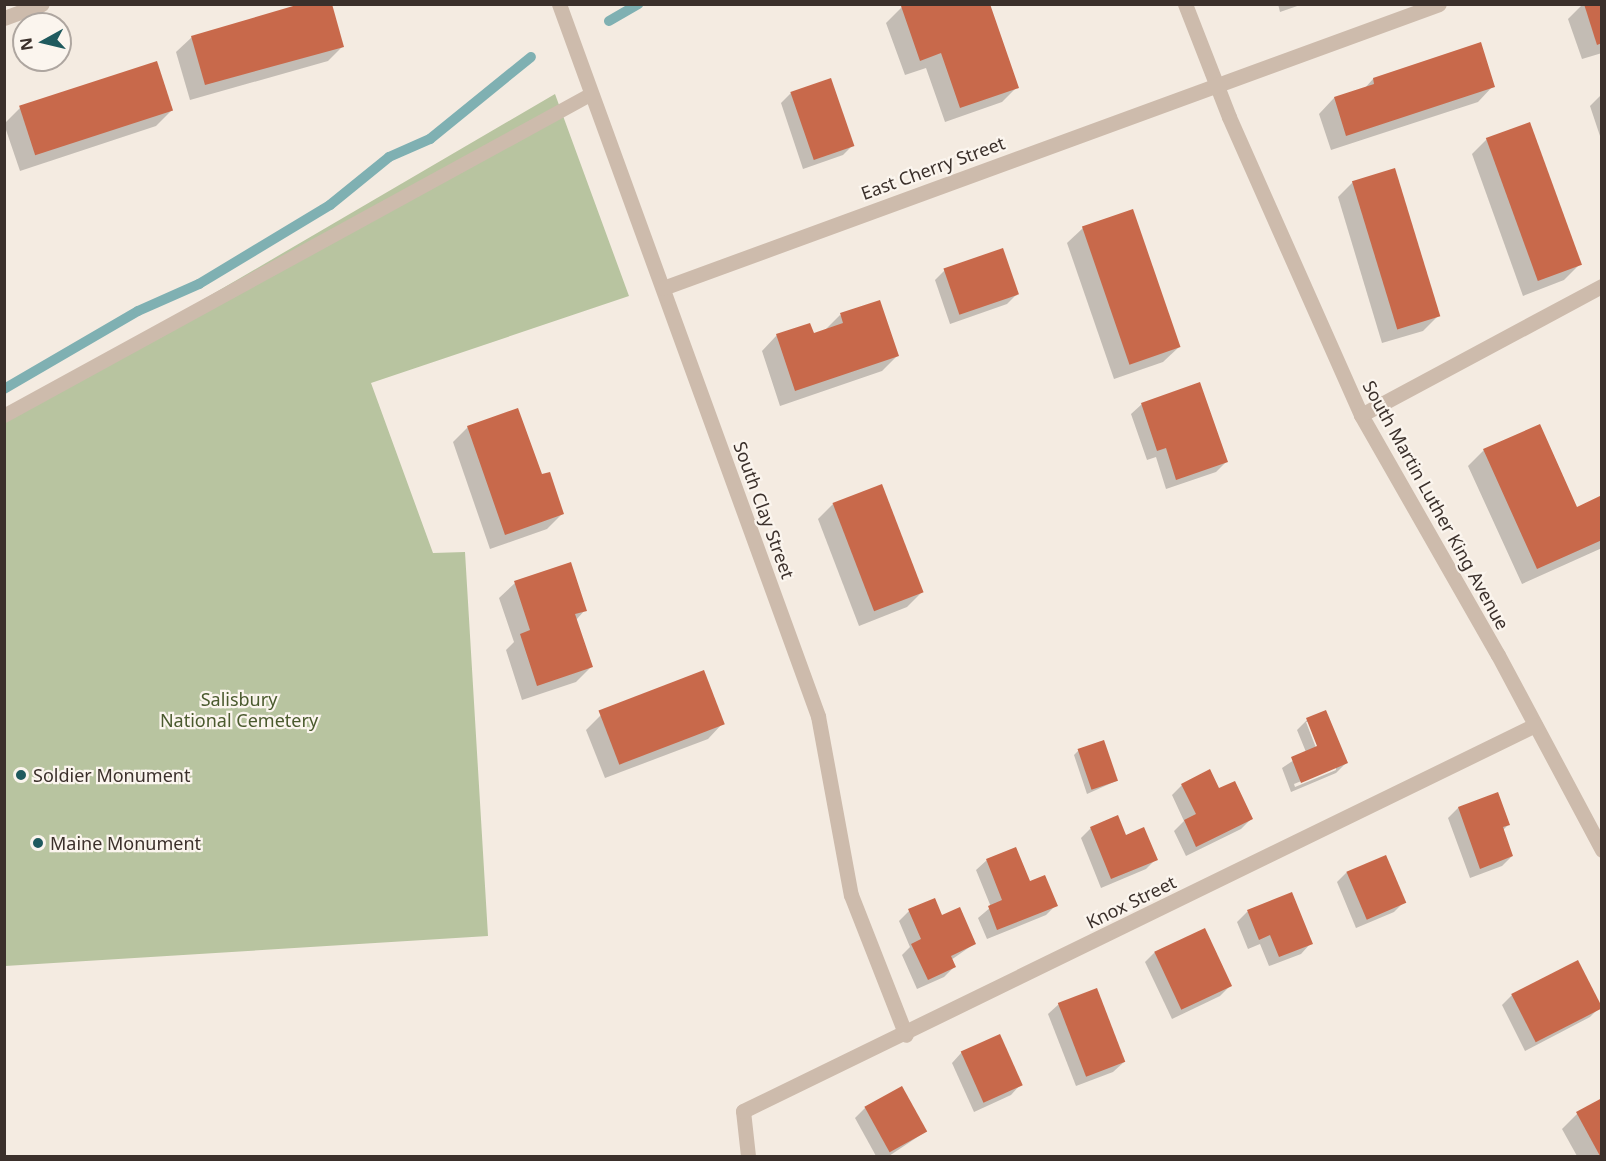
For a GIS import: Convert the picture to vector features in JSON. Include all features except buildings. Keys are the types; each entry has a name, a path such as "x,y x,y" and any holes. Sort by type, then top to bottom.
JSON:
{"street":[{"path":"4,18 42,4"},
{"name":"South Clay Street","path":"559,4 818,716 851,895 906,1035"},
{"name":"South Martin Luther King Avenue","path":"1185,4 1216,85 1361,415 1535,725 1602,850"},
{"name":"East Cherry Street","path":"663,288 1439,4"},
{"path":"1361,415 1602,286"},
{"name":"Knox Street","path":"748,1156 743,1111 906,1035 1535,725"}],"lane":[{"path":"4,416 592,94"}],"green space":[{"name":"Salisbury National Cemetery","path":"555,94 629,296 371,383 433,553 465,552 488,936 5,966 4,416"}],"waterway":[{"path":"609,21 638,4"},
{"path":"4,389 138,311 199,284 330,205 389,157 430,139 531,57"}],"place":[{"name":"Soldier Monument","path":"21,775"},
{"name":"Maine Monument","path":"38,843"}]}
